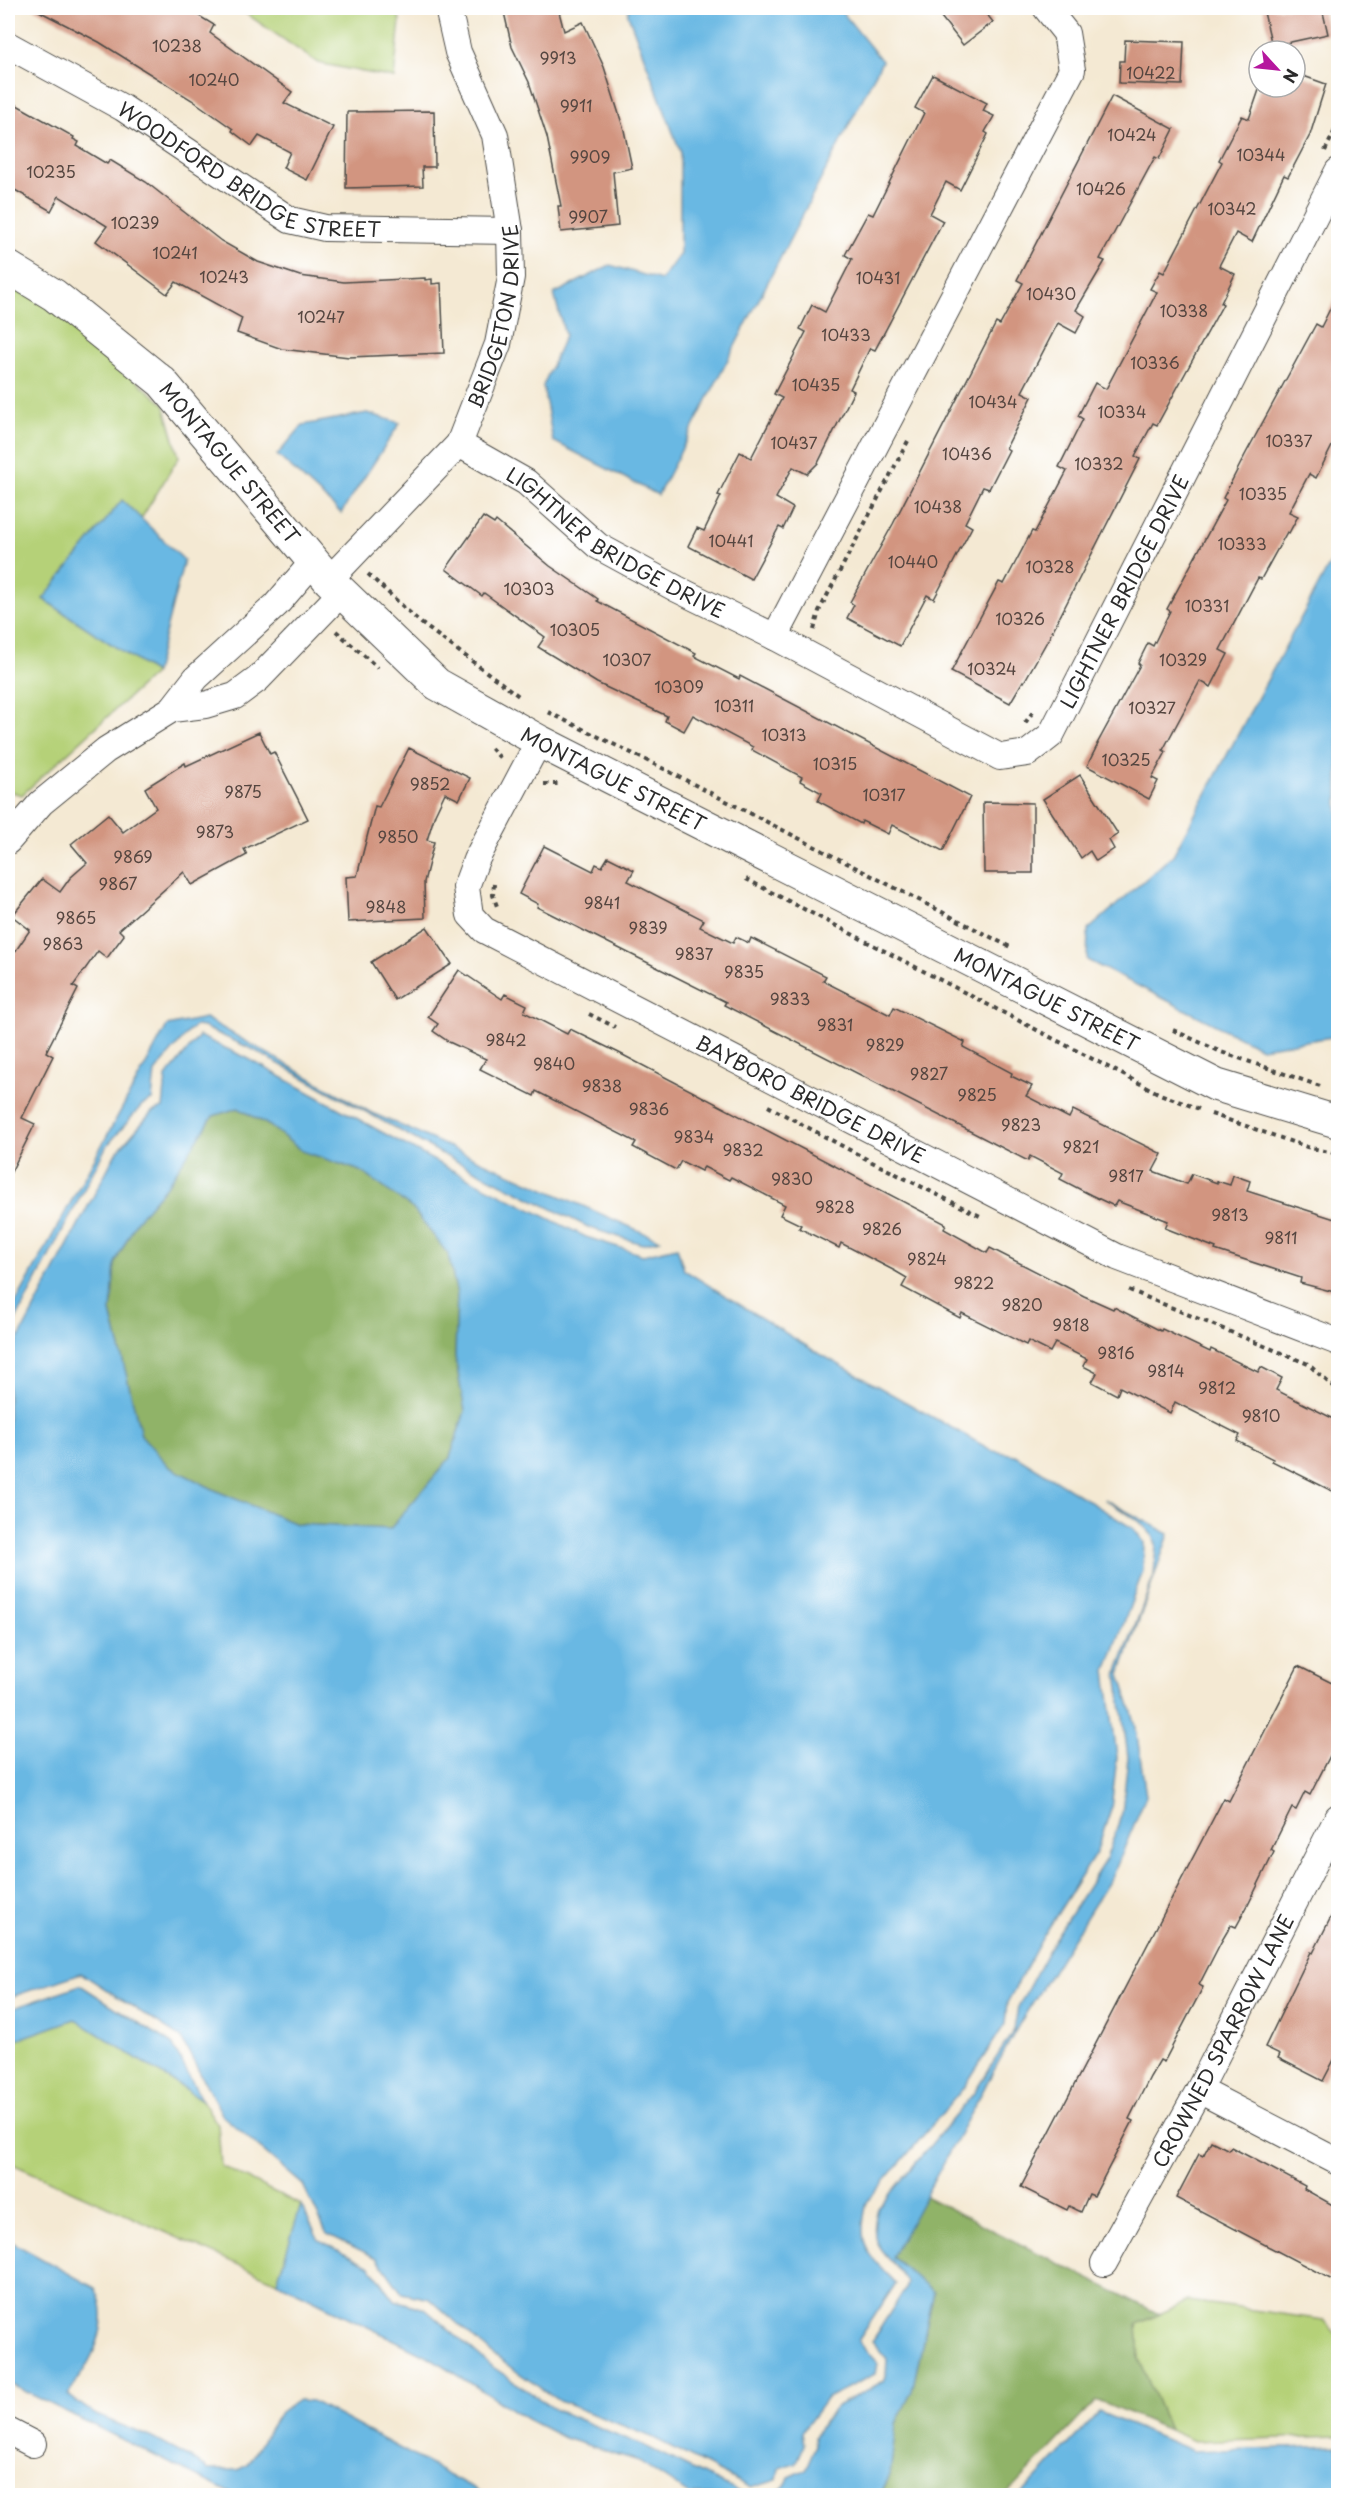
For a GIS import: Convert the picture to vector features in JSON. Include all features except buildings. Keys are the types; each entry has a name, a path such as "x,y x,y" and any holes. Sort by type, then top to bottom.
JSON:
{"street":[{"name":"BRIDGETON DRIVE","path":"172,709 205,705 235,696 258,679 337,575 459,444 498,344 511,278 510,231 495,135 459,52 448,8"},
{"path":"775,637 1072,70 1066,33 1046,8"},
{"name":"WOODFORD BRIDGE STREET","path":"8,45 123,108 290,220 325,228 510,231"},
{"name":"LIGHTNER BRIDGE DRIVE","path":"459,444 526,482 598,546 676,589 775,637 1000,757 1028,753 1051,735 1331,163"},
{"name":"MONTAGUE STREET","path":"8,267 54,295 162,382 437,684 539,741 1216,1085 1338,1122"},
{"name":"BRIDGETON DRIVE","path":"8,841 41,802 106,750 172,709 196,678 276,605 337,575"},
{"path":"244,634 273,662"},
{"name":"BAYBORO BRIDGE DRIVE","path":"539,741 476,860 466,887 470,915 484,930 1117,1257 1338,1342"},
{"name":"CROWNED SPARROW LANE","path":"1104,2263 1199,2091 1338,1817"},
{"path":"1199,2091 1338,2162"},
{"path":"8,2431 33,2444"}],"path":[{"path":"1331,163 1338,124"},
{"path":"337,575 421,623 524,700"},
{"path":"814,631 818,636"},
{"path":"1021,726 1039,701"},
{"path":"542,709 1020,952"},
{"path":"539,794 545,783 563,784"},
{"path":"743,878 1160,1094 1307,1147 1338,1154"},
{"path":"495,881 493,895 498,909 503,913"},
{"path":"1167,1028 1221,1052 1327,1088"}],"green space":[{"path":"238,8 397,8 400,21 394,78 318,63"},
{"path":"8,281 47,305 164,404 179,457 141,519 122,500 43,599 155,673 22,795 8,791"},
{"path":"238,1108 270,1126 302,1151 361,1171 413,1209 448,1254 457,1294 455,1357 465,1411 450,1458 390,1529 296,1524 219,1492 169,1467 141,1435 111,1312 115,1263 137,1220 167,1185 213,1116"},
{"path":"75,2019 202,2100 218,2125 221,2166 301,2205 277,2282 8,2162 8,2054 11,2042"},
{"path":"925,2196 1159,2314 1137,2324 1139,2359 1169,2430 1096,2401 1006,2495 880,2496 890,2475 896,2423 912,2391 934,2292 891,2257"},
{"path":"1188,2301 1324,2320 1338,2336 1338,2436 1194,2441 1169,2430 1139,2359 1137,2324"}],"water":[{"path":"629,8 839,8 882,61 658,495 553,441 543,386 565,335 554,294 610,265 661,280 680,254 680,151 628,15"},
{"path":"367,413 400,423 341,513 277,455 303,425"},
{"path":"122,500 184,560 155,673 43,599"},
{"path":"1338,549 1338,1036 1261,1048 1087,960 1088,930 1173,855"},
{"path":"205,1018 370,1112 660,1240 642,1244 590,1228 444,1155 252,1049 196,1026 190,1030 155,1072 152,1100 142,1105 106,1147 8,1335 8,1317 167,1026"},
{"path":"199,1036 247,1058 440,1164 586,1237 643,1255 677,1247 684,1270 813,1350 993,1451 1015,1455 1134,1529 1144,1542 1143,1571 1106,1671 1117,1757 1111,1809 1096,1853 1044,1935 1007,2003 1005,2024 965,2086 867,2202 863,2229 866,2248 896,2283 858,2341 877,2363 875,2374 827,2398 802,2432 804,2445 796,2463 779,2468 777,2480 751,2488 652,2437 559,2401 493,2355 430,2299 402,2293 377,2258 327,2234 303,2185 223,2116 181,2038 81,1973 8,1998 8,1359 116,1153 152,1112 163,1108 166,1077","holes":["238,1108 270,1126 302,1151 361,1171 413,1209 448,1254 457,1294 455,1357 465,1411 450,1458 390,1529 296,1524 219,1492 169,1467 141,1435 111,1312 115,1263 137,1220 167,1185 213,1116"]},
{"path":"1104,1499 1169,1534 1120,1674 1135,1722 1146,1796 1113,1875 1021,2021 892,2257 934,2292 912,2391 896,2423 890,2475 880,2495 763,2495 779,2490 789,2477 805,2470 815,2447 814,2436 835,2407 884,2381 887,2359 872,2341 907,2283 877,2243 875,2223 878,2208 974,2093 1014,2030 1018,2007 1054,1940 1106,1859 1122,1813 1128,1757 1117,1673 1154,1576 1156,1544 1153,1536 1139,1521"},
{"path":"80,1985 172,2044 202,2100 75,2019 8,2043 8,2010"},
{"path":"301,2205 319,2240 370,2266 395,2300 425,2309 487,2363 556,2410 647,2447 745,2495 690,2495 639,2461 564,2438 527,2419 431,2358 277,2282"},
{"path":"8,2240 95,2288 102,2316 101,2330 91,2357 68,2395 96,2415 153,2438 205,2466 208,2470 238,2470 247,2465 280,2412 298,2400 312,2401 486,2495 234,2495 8,2383"},
{"path":"1099,2412 1193,2451 1338,2446 1338,2495 1021,2495"}]}
